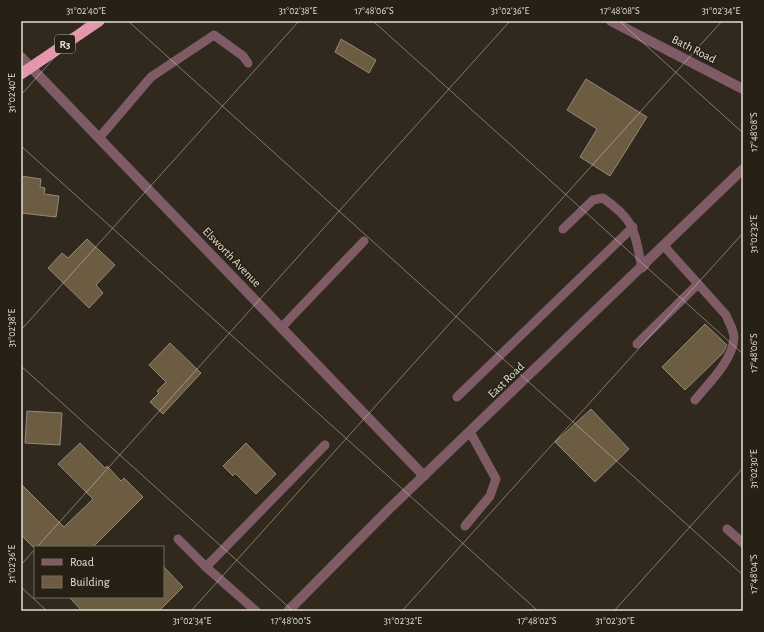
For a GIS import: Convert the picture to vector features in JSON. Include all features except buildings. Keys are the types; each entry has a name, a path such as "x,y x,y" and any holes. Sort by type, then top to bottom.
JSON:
{"highway":[{"name":"R3","path":"21,74 99,21"}],"street":[{"name":"Bath Road","path":"611,21 743,89"},
{"name":"Elsworth Avenue","path":"21,57 424,476"},
{"name":"East Road","path":"288,611 424,476 642,268 743,169"}],"lane":[{"path":"99,138 151,77 214,35 243,56 248,63"},
{"path":"642,268 743,169"},
{"path":"563,228 592,200 603,198 620,210 634,227 642,268"},
{"path":"457,397 634,227"},
{"path":"281,328 364,241"},
{"path":"664,246 726,315 732,327 734,339 725,363 695,400"},
{"path":"637,344 698,284"},
{"path":"465,526 490,496 496,479 470,432"},
{"path":"206,567 325,445"},
{"path":"727,529 743,543"},
{"path":"178,539 206,567 256,611"}]}
